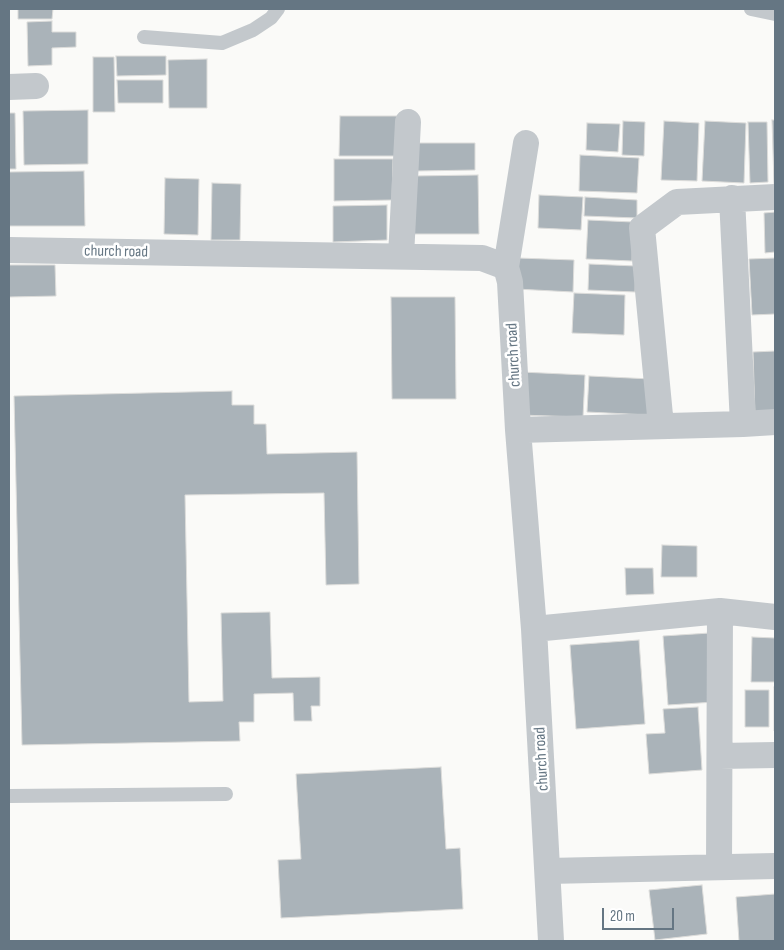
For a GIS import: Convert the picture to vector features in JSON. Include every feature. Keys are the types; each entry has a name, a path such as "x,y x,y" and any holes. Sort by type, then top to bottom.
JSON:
{"street":[{"path":"9,87 36,86"},
{"path":"401,256 408,122"},
{"path":"506,267 526,143"},
{"path":"661,426 642,228 677,202 775,197"},
{"path":"732,198 744,424"},
{"name":"church road","path":"9,250 482,258 506,267 510,282 518,430 534,628 551,941"},
{"path":"518,430 775,422"},
{"path":"534,628 720,611 775,617"},
{"path":"719,867 720,611"},
{"path":"720,756 775,755"},
{"path":"548,871 775,866"}],"lane":[{"path":"144,37 222,43 252,30 272,18 278,9"},
{"path":"751,9 775,14"},
{"path":"9,796 226,794"}],"building":[{"path":"18,9 53,9 52,19 18,19"},
{"path":"52,21 52,32 76,32 76,47 52,48 52,65 28,66 27,22"},
{"path":"116,56 166,56 166,75 117,76"},
{"path":"93,57 114,57 115,112 93,112"},
{"path":"207,59 207,108 169,108 168,60"},
{"path":"117,80 163,80 163,103 118,103"},
{"path":"88,110 88,164 24,165 23,111"},
{"path":"9,113 15,113 16,169 9,169"},
{"path":"340,116 397,116 397,156 339,156"},
{"path":"772,120 775,120 775,184 774,184"},
{"path":"623,121 645,122 644,156 622,155"},
{"path":"664,121 699,123 697,181 661,180"},
{"path":"705,121 746,123 744,183 702,181"},
{"path":"748,122 767,122 768,182 750,183"},
{"path":"587,123 620,124 618,152 586,150"},
{"path":"417,143 475,143 475,170 417,171"},
{"path":"580,155 639,158 637,193 579,191"},
{"path":"334,159 393,159 392,200 334,201"},
{"path":"84,171 85,226 9,226 9,172"},
{"path":"478,175 479,234 412,234 412,176"},
{"path":"165,178 199,179 198,235 164,234"},
{"path":"212,183 241,184 240,240 211,240"},
{"path":"539,195 583,197 581,230 538,228"},
{"path":"585,197 637,200 637,218 584,216"},
{"path":"387,205 387,240 333,242 333,206"},
{"path":"775,212 775,252 765,253 764,213"},
{"path":"588,220 633,222 632,261 586,259"},
{"path":"518,258 574,260 573,292 516,289"},
{"path":"775,258 775,314 752,315 749,259"},
{"path":"589,264 636,266 635,292 588,290"},
{"path":"9,265 55,265 56,296 9,297"},
{"path":"574,293 625,295 624,335 572,333"},
{"path":"391,297 455,297 456,399 392,399"},
{"path":"775,351 775,415 755,415 753,352"},
{"path":"521,372 585,375 583,417 519,415"},
{"path":"589,376 651,379 649,415 587,412"},
{"path":"232,391 232,405 254,405 254,424 266,424 267,454 357,452 359,584 326,585 324,493 185,495 189,702 223,701 221,613 270,612 272,678 320,677 320,706 311,706 312,721 294,721 293,693 254,694 254,722 239,722 240,741 22,745 14,396"},
{"path":"662,545 697,546 697,577 661,577"},
{"path":"625,568 653,568 654,594 626,595"},
{"path":"710,633 715,702 668,705 663,636"},
{"path":"752,637 775,638 775,682 751,682"},
{"path":"639,640 645,724 576,729 570,645"},
{"path":"775,687 775,731 774,731"},
{"path":"745,690 769,690 769,727 745,727"},
{"path":"698,707 702,770 649,774 646,734 665,733 663,709"},
{"path":"441,767 446,849 460,848 463,909 281,918 278,860 301,859 296,774"},
{"path":"702,885 707,934 655,940 649,890"},
{"path":"775,894 775,941 739,941 736,897"}]}
